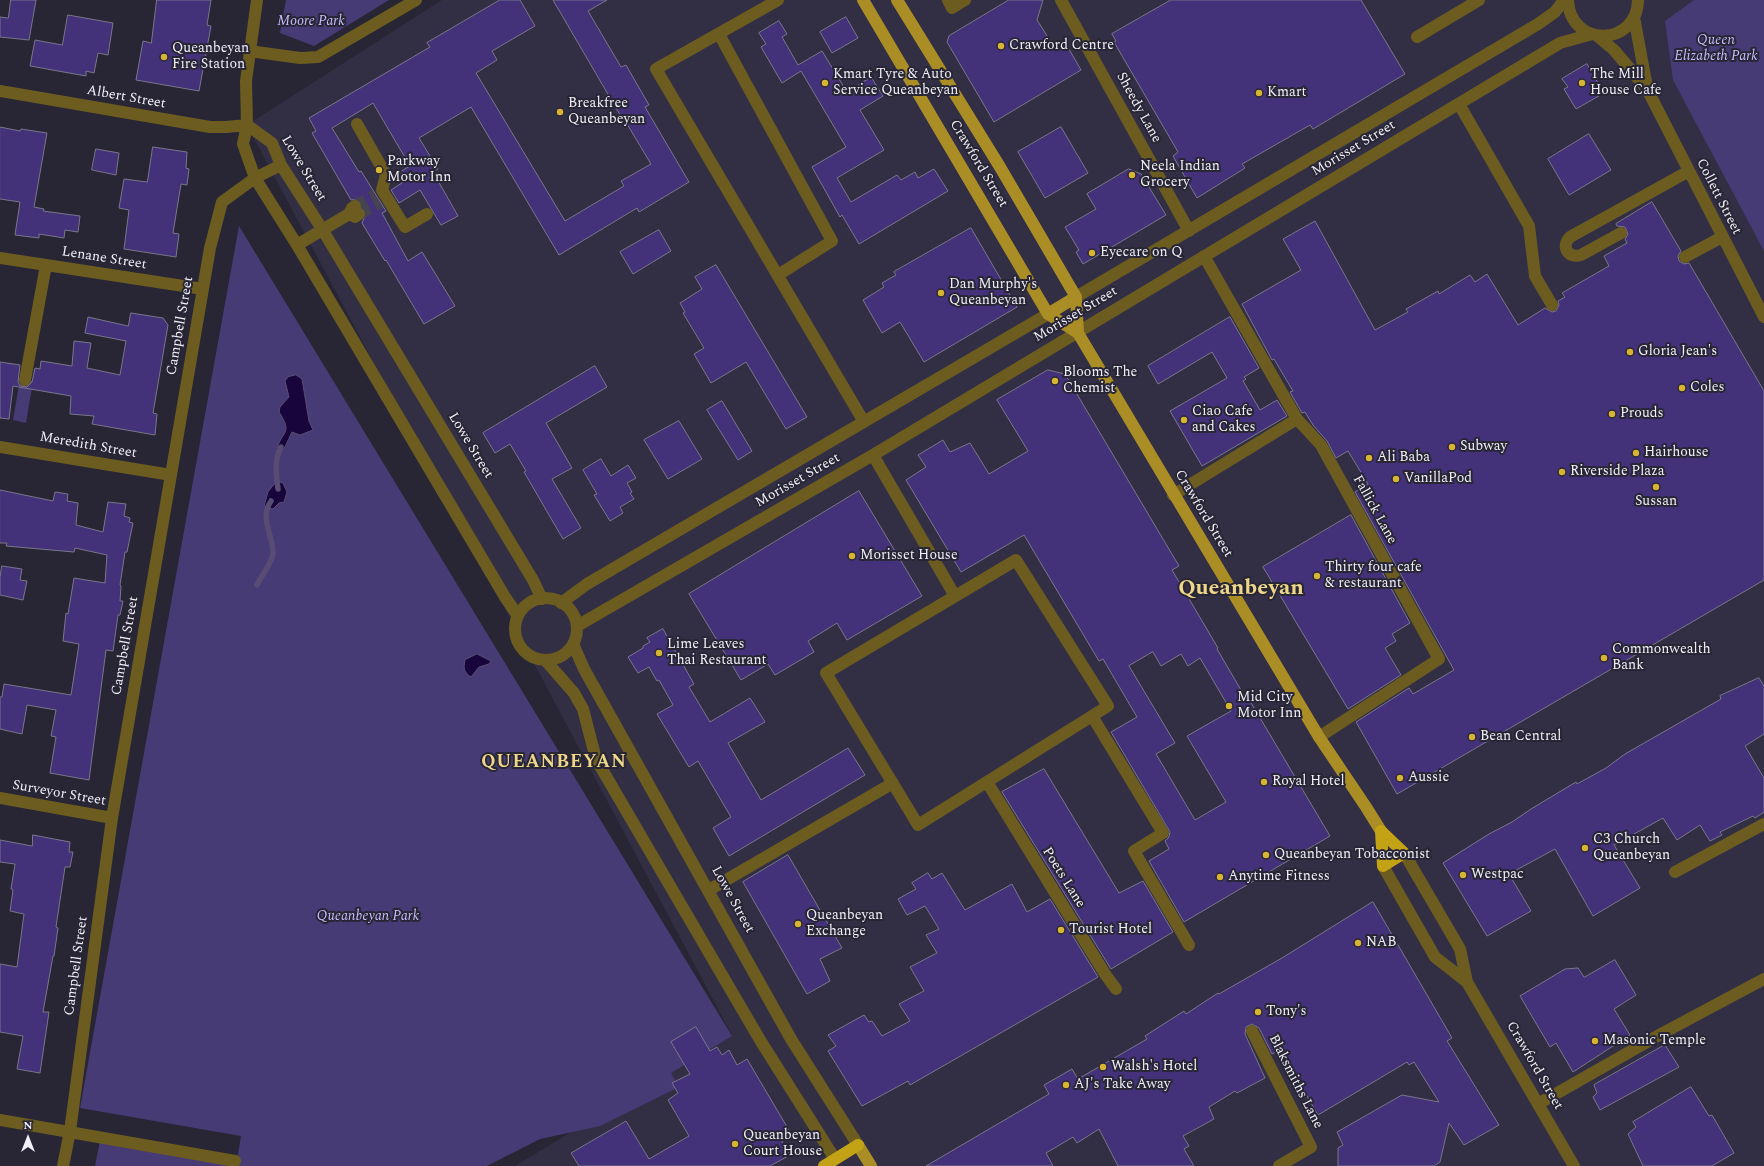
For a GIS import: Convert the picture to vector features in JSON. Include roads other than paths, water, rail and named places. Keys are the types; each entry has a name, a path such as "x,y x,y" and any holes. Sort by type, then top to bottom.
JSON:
{"highway":[{"name":"Crawford Street","path":"1381,831 1404,854"},
{"name":"Crawford Street","path":"1381,831 1382,866"},
{"path":"1382,866 1404,854"},
{"path":"824,1166 837,1163 858,1146"}],"main road":[{"name":"Crawford Street","path":"863,0 1048,314 1078,333 1319,737 1381,831"},
{"name":"Crawford Street","path":"897,0 1000,167 1076,298 1078,333"},
{"name":"Morisset Street","path":"1048,314 1076,298"},
{"name":"Lowe Street","path":"858,1146 871,1166"}],"street":[{"path":"257,0 246,81 247,125 243,144 255,178 297,245 518,616"},
{"path":"249,51 300,58 318,57 416,0"},
{"path":"778,0 656,69 864,422"},
{"path":"948,0 952,8 965,0"},
{"name":"Sheedy Lane","path":"1061,0 1189,231"},
{"path":"1417,37 1479,0"},
{"name":"Morisset Street","path":"1076,298 1538,24 1555,12 1564,0"},
{"name":"Collett Street","path":"1568,0 1569,11 1574,21 1582,29 1594,35 1617,54 1647,89 1764,317"},
{"path":"1636,10 1646,0"},
{"name":"Morisset Street","path":"577,626 873,455 1560,44 1594,35 1607,36 1618,33 1628,26 1636,10"},
{"name":"Collett Street","path":"1636,10 1647,89"},
{"path":"719,34 832,241 778,275"},
{"name":"Albert Street","path":"0,91 210,127 247,125"},
{"path":"1459,104 1529,226 1535,276 1552,305"},
{"path":"357,124 386,175 381,197 405,227 427,214"},
{"name":"Lowe Street","path":"247,125 272,143 281,165 322,229 529,573 542,599"},
{"name":"Campbell Street","path":"63,1166 70,1131 112,818 210,248 222,202 255,178 281,165"},
{"path":"1621,233 1575,257 1566,251 1566,240 1570,237 1689,171"},
{"path":"297,245 322,229 354,212"},
{"path":"1685,257 1722,237"},
{"name":"Fallick Lane","path":"1204,256 1297,419 1321,445 1439,659 1319,737"},
{"name":"Lenane Street","path":"0,258 203,289"},
{"path":"25,380 46,265"},
{"name":"Morisset Street","path":"561,603 587,584 1048,314"},
{"path":"1174,495 1297,419"},
{"name":"Meredith Street","path":"0,447 171,476"},
{"path":"873,455 955,596"},
{"path":"1016,560 1108,706 918,824 826,673 955,596 1016,560"},
{"path":"542,599 552,599 561,603 572,613 577,626 573,644 561,656 546,660 534,658 525,653 519,645 515,635 515,623 518,616 526,606 535,600 542,599"},
{"name":"Lowe Street","path":"573,644 584,669 792,1039 858,1146"},
{"path":"546,660 574,693 583,709 596,759 760,1040 837,1163"},
{"path":"1092,716 1163,833 1134,850 1189,945"},
{"name":"Poets Lane","path":"987,782 1105,974 1116,988"},
{"path":"709,890 893,783"},
{"name":"Surveyor Street","path":"0,798 112,818"},
{"path":"1675,872 1764,824"},
{"name":"Crawford Street","path":"1404,854 1460,949 1467,982 1574,1166"},
{"name":"Crawford Street","path":"1382,866 1436,957 1467,982"},
{"path":"1538,1104 1661,1034 1764,979"},
{"name":"Blaksmiths Lane","path":"1252,1031 1311,1147 1279,1166"},
{"path":"0,1120 235,1161"}],"waterway":[{"path":"278,489 276,462 281,447"},
{"path":"257,585 269,565 273,553 266,520 266,514 271,501"}],"tunnel":[{"path":"355,206 375,195"},
{"path":"359,214 380,203"}],"place":[{"name":"Crawford Centre","path":"1001,46"},
{"name":"Queanbeyan Fire Station","path":"164,57"},
{"name":"Kmart Tyre & Auto Service Queanbeyan","path":"825,83"},
{"name":"The Mill House Cafe","path":"1582,83"},
{"name":"Kmart","path":"1259,93"},
{"name":"Breakfree Queanbeyan","path":"560,112"},
{"name":"Parkway Motor Inn","path":"379,170"},
{"name":"Neela Indian Grocery","path":"1132,175"},
{"name":"Eyecare on Q","path":"1092,253"},
{"name":"Dan Murphy's Queanbeyan","path":"941,293"},
{"name":"Gloria Jean's","path":"1630,352"},
{"name":"Blooms The Chemist","path":"1055,381"},
{"name":"Coles","path":"1682,388"},
{"name":"Prouds","path":"1612,414"},
{"name":"Ciao Cafe and Cakes","path":"1184,420"},
{"name":"Subway","path":"1452,447"},
{"name":"Hairhouse","path":"1636,453"},
{"name":"Ali Baba","path":"1369,458"},
{"name":"Riverside Plaza","path":"1562,472"},
{"name":"VanillaPod","path":"1396,479"},
{"name":"Sussan","path":"1656,487"},
{"name":"Morisset House","path":"852,556"},
{"name":"Thirty four cafe & restaurant","path":"1317,576"},
{"name":"Lime Leaves Thai Restaurant","path":"659,653"},
{"name":"Commonwealth Bank","path":"1604,658"},
{"name":"Mid City Motor Inn","path":"1229,706"},
{"name":"Bean Central","path":"1472,737"},
{"name":"Aussie","path":"1400,778"},
{"name":"Royal Hotel","path":"1264,782"},
{"name":"C3 Church Queanbeyan","path":"1585,848"},
{"name":"Queanbeyan Tobacconist","path":"1266,855"},
{"name":"Westpac","path":"1463,875"},
{"name":"Anytime Fitness","path":"1220,877"},
{"name":"Queanbeyan Exchange","path":"798,924"},
{"name":"Tourist Hotel","path":"1061,930"},
{"name":"NAB","path":"1358,943"},
{"name":"Tony's","path":"1258,1012"},
{"name":"Masonic Temple","path":"1595,1041"},
{"name":"Walsh's Hotel","path":"1103,1067"},
{"name":"AJ's Take Away","path":"1066,1085"},
{"name":"Queanbeyan Court House","path":"735,1144"}],"district":[{"name":"Queanbeyan","path":"1241,590"},
{"name":"QUEANBEYAN","path":"554,763"}],"park label":[{"name":"Moore Park","path":"311,22"},
{"name":"Queen Elizabeth Park","path":"1716,50"},
{"name":"Queanbeyan Park","path":"368,917"}]}
